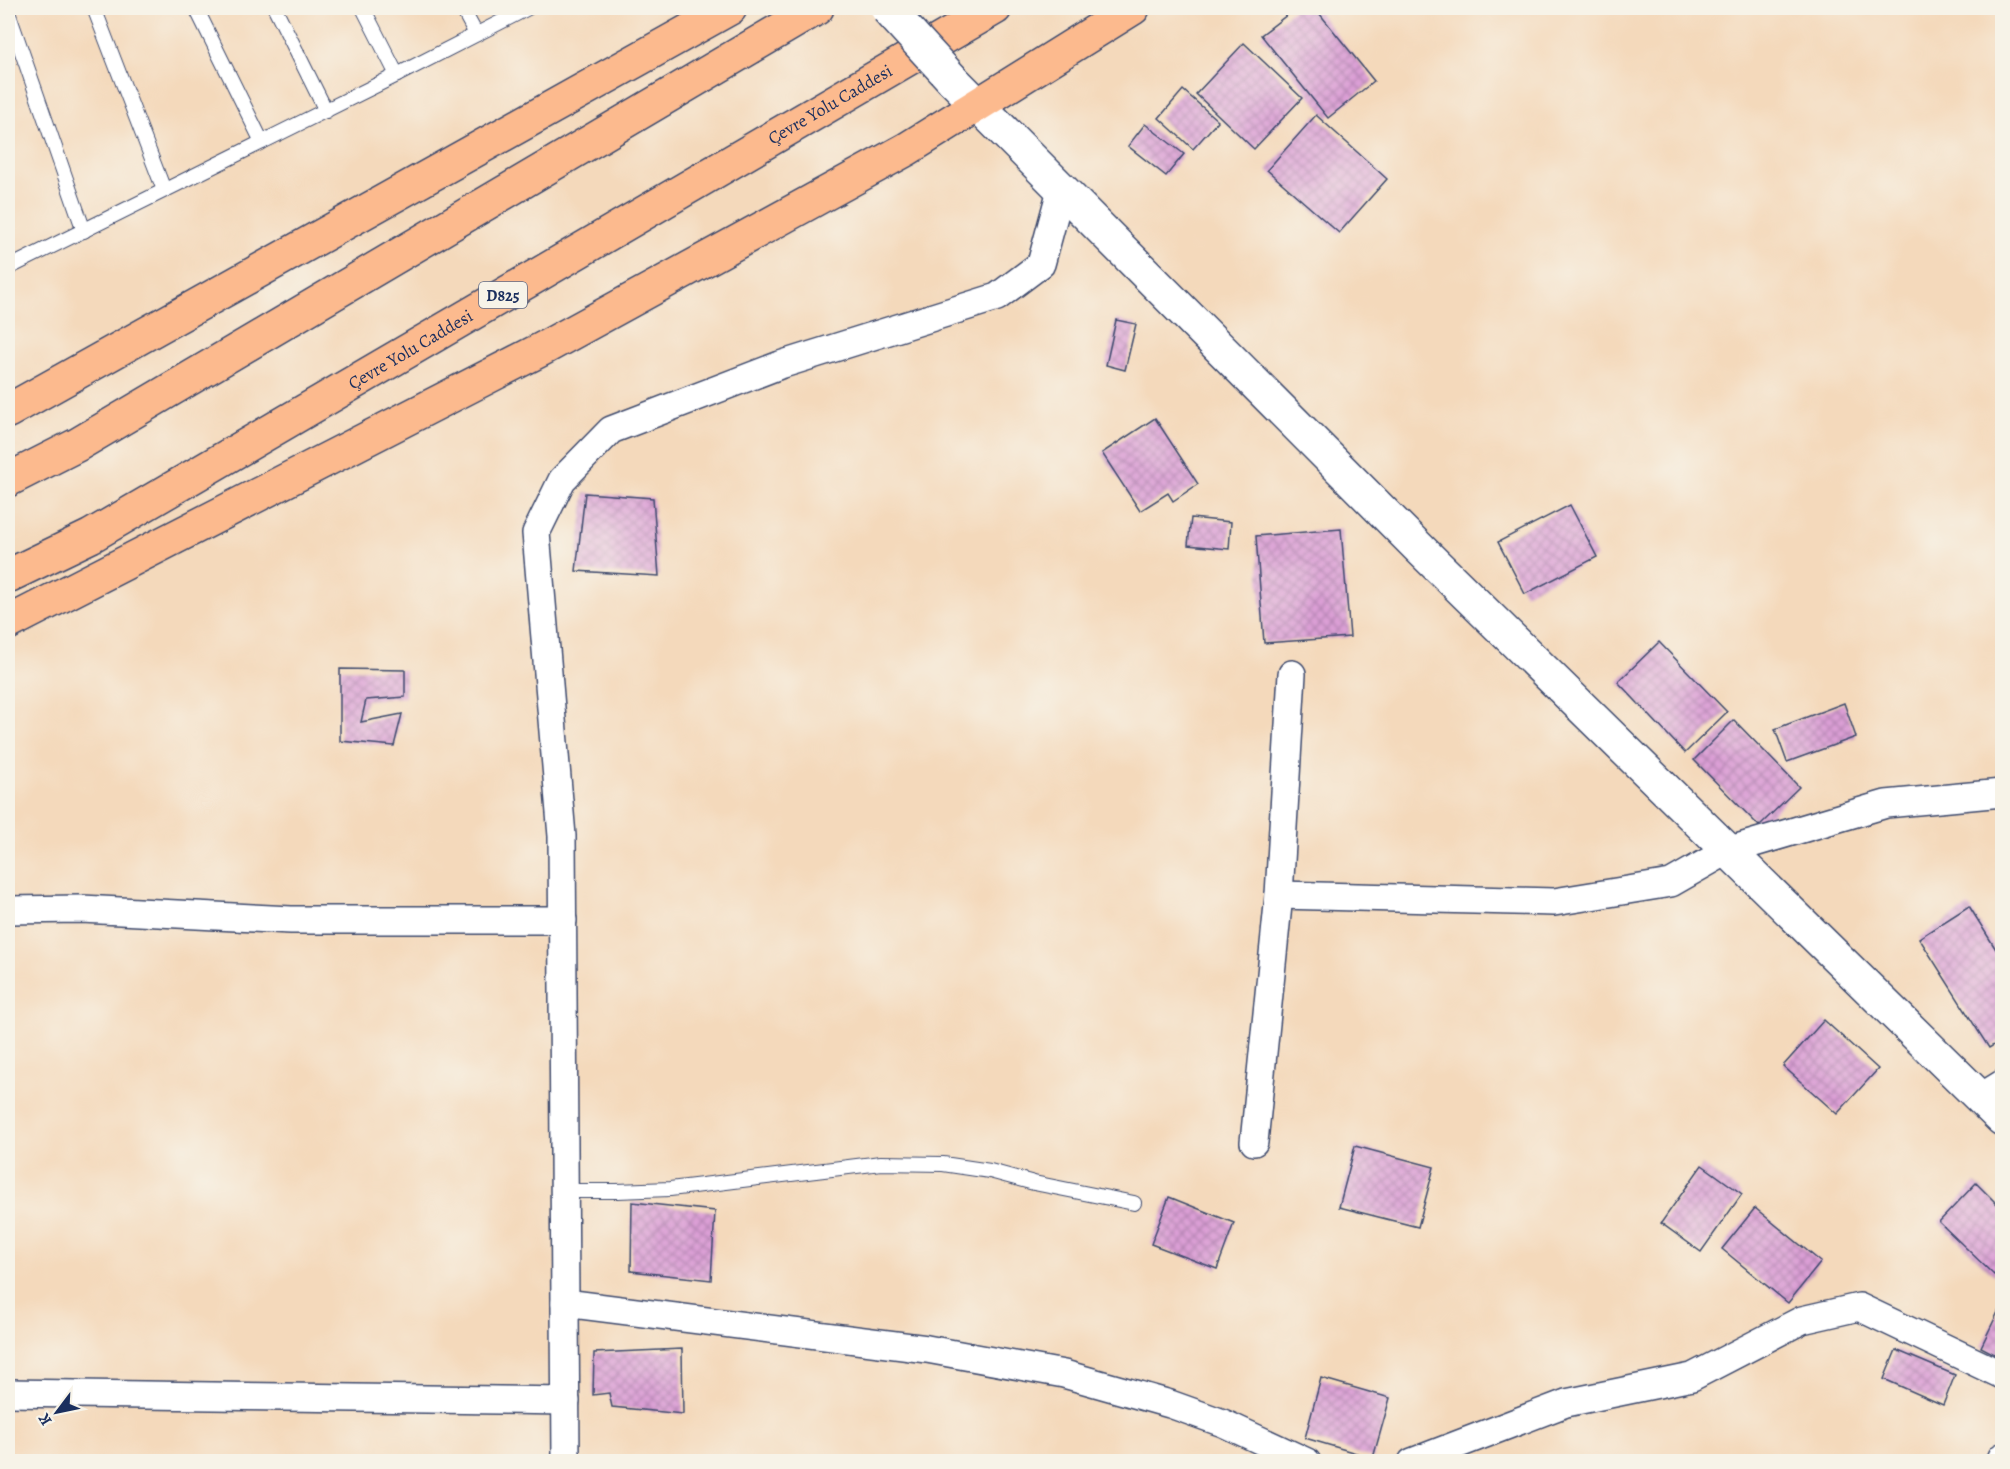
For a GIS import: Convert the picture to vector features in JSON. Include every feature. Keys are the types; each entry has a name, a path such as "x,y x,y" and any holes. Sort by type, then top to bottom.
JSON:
{"highway":[{"path":"8,411 730,8"},
{"path":"8,480 77,445 817,8"},
{"name":"Çevre Yolu Caddesi","path":"8,576 91,536 995,8"},
{"path":"8,623 544,348 908,149 976,104 1133,8"}],"street":[{"path":"886,8 1060,190 1418,547 1727,851 1995,1100"},
{"path":"566,1461 562,836 536,533 562,480 611,430 780,365 997,297 1041,264 1060,190"},
{"path":"1254,1142 1279,895 1292,674"},
{"path":"1279,895 1554,902 1671,883 1727,851 1886,804 2002,793"},
{"path":"8,910 82,909 291,920 562,920"},
{"path":"565,1303 927,1349 1064,1374 1118,1388 1191,1412 1261,1439 1307,1461"},
{"path":"1412,1461 1455,1447 1566,1403 1692,1377 1802,1320 1859,1307 2002,1375"},
{"path":"8,1393 566,1401"},
{"path":"2000,1461 2002,1457"}],"lane":[{"path":"94,8 164,190"},
{"path":"196,8 262,142"},
{"path":"275,8 326,111"},
{"path":"363,8 397,75"},
{"path":"462,8 476,34"},
{"path":"8,268 528,8"},
{"path":"8,12 84,231"},
{"path":"564,1191 670,1188 881,1163 912,1162 990,1171 1034,1183 1134,1203"}],"building":[{"path":"1296,8 1315,8 1374,81 1328,118 1261,35"},
{"path":"1244,43 1302,98 1254,149 1196,94"},
{"path":"1183,90 1218,121 1193,149 1159,118"},
{"path":"1316,115 1387,179 1339,233 1267,170"},
{"path":"1145,124 1184,154 1166,176 1128,146"},
{"path":"1116,320 1136,324 1125,370 1106,365"},
{"path":"1155,418 1198,484 1173,501 1168,493 1140,511 1102,453"},
{"path":"585,493 653,498 659,576 576,571"},
{"path":"1570,505 1597,557 1525,594 1498,542"},
{"path":"1191,518 1231,522 1229,549 1188,545"},
{"path":"1341,529 1350,637 1264,643 1256,536"},
{"path":"1659,642 1727,712 1685,753 1618,682"},
{"path":"340,669 405,670 405,697 366,700 361,722 402,714 394,746 340,741"},
{"path":"1844,703 1856,737 1787,762 1775,729"},
{"path":"1734,720 1799,787 1759,826 1694,760"},
{"path":"1969,906 2002,959 2002,1040 1989,1048 1919,938"},
{"path":"1824,1020 1878,1069 1837,1114 1783,1066"},
{"path":"1355,1146 1434,1167 1418,1227 1339,1207"},
{"path":"1702,1165 1742,1194 1701,1252 1661,1223"},
{"path":"1976,1183 2002,1209 2002,1267 1994,1275 1939,1222"},
{"path":"1169,1197 1234,1223 1217,1269 1151,1244"},
{"path":"632,1202 715,1211 711,1280 631,1271"},
{"path":"1755,1208 1821,1262 1788,1303 1722,1249"},
{"path":"1999,1310 2002,1312 2002,1358 1981,1347"},
{"path":"682,1349 683,1414 612,1407 609,1393 593,1395 594,1353"},
{"path":"1896,1350 1955,1375 1943,1405 1884,1379"},
{"path":"1321,1378 1390,1398 1373,1458 1305,1438"}]}
